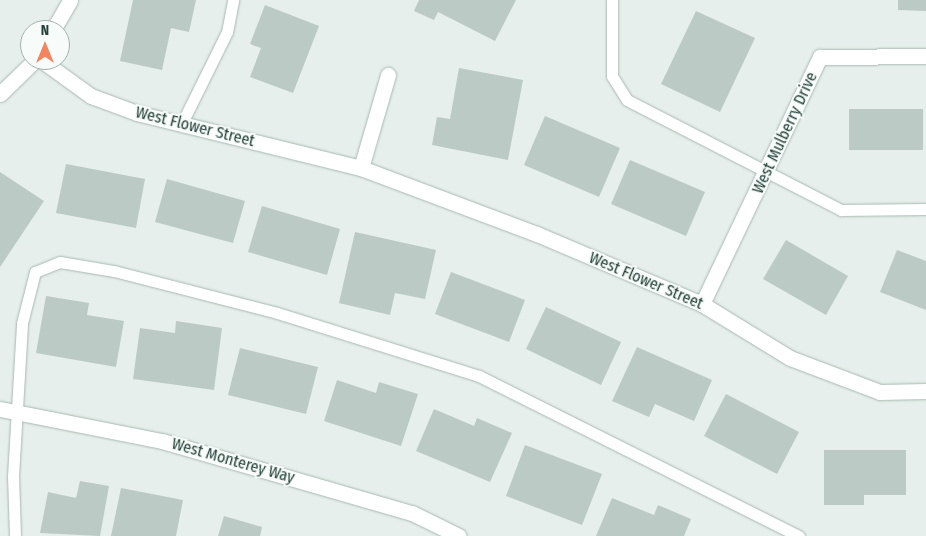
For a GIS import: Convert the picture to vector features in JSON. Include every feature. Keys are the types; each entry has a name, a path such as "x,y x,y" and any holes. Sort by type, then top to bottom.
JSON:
{"street":[{"path":"59,20 70,0"},
{"name":"West Mulberry Drive","path":"702,304 768,170 820,57 926,56"},
{"path":"0,94 25,70"},
{"name":"West Flower Street","path":"55,70 91,96 137,113 361,168 537,234 702,304 790,358 880,392 926,391"},
{"path":"361,168 388,75"},
{"name":"West Monterey Way","path":"0,409 162,441 412,513 459,536"}],"lane":[{"path":"181,124 227,32 232,0"},
{"path":"612,0 612,76 627,100 768,170 841,210 926,209"},
{"path":"14,536 16,412 22,323 35,272 60,262 114,271 277,313 479,376 655,461 799,536"}],"building":[{"path":"133,0 196,0 189,32 171,28 162,70 120,61"},
{"path":"419,0 516,0 495,41 438,12 434,20 414,11"},
{"path":"898,0 926,0 926,11 898,10"},
{"path":"265,5 319,26 293,93 250,77 261,48 250,44"},
{"path":"696,11 755,38 720,112 661,84"},
{"path":"459,68 523,80 508,160 432,145 437,117 450,119"},
{"path":"849,109 923,109 923,150 849,150"},
{"path":"545,116 620,148 599,197 524,165"},
{"path":"630,160 705,192 686,236 611,204"},
{"path":"66,164 145,179 136,228 56,213"},
{"path":"0,172 44,201 0,267"},
{"path":"167,179 245,201 233,243 155,222"},
{"path":"262,206 340,229 327,275 248,252"},
{"path":"355,232 436,250 425,299 395,293 390,315 339,303"},
{"path":"786,240 848,276 826,315 763,279"},
{"path":"897,250 926,261 926,310 880,292"},
{"path":"451,272 525,300 509,342 435,314"},
{"path":"46,296 89,303 87,315 124,321 116,367 36,353"},
{"path":"546,307 621,342 601,385 526,349"},
{"path":"176,321 222,328 214,390 133,379 140,328 175,333"},
{"path":"637,347 712,380 694,421 655,404 649,417 612,401"},
{"path":"240,348 318,367 306,414 228,395"},
{"path":"337,380 376,393 379,382 418,394 401,446 324,421"},
{"path":"726,394 799,432 777,474 704,436"},
{"path":"434,409 474,426 477,418 512,433 490,482 416,451"},
{"path":"525,445 602,474 582,525 506,496"},
{"path":"824,450 906,450 906,495 864,495 864,505 824,505"},
{"path":"80,481 109,486 100,536 40,533 48,492 76,498"},
{"path":"121,488 183,500 176,536 111,536"},
{"path":"612,498 654,515 658,505 691,519 684,536 596,536"},
{"path":"224,516 262,527 260,536 218,536"}]}
